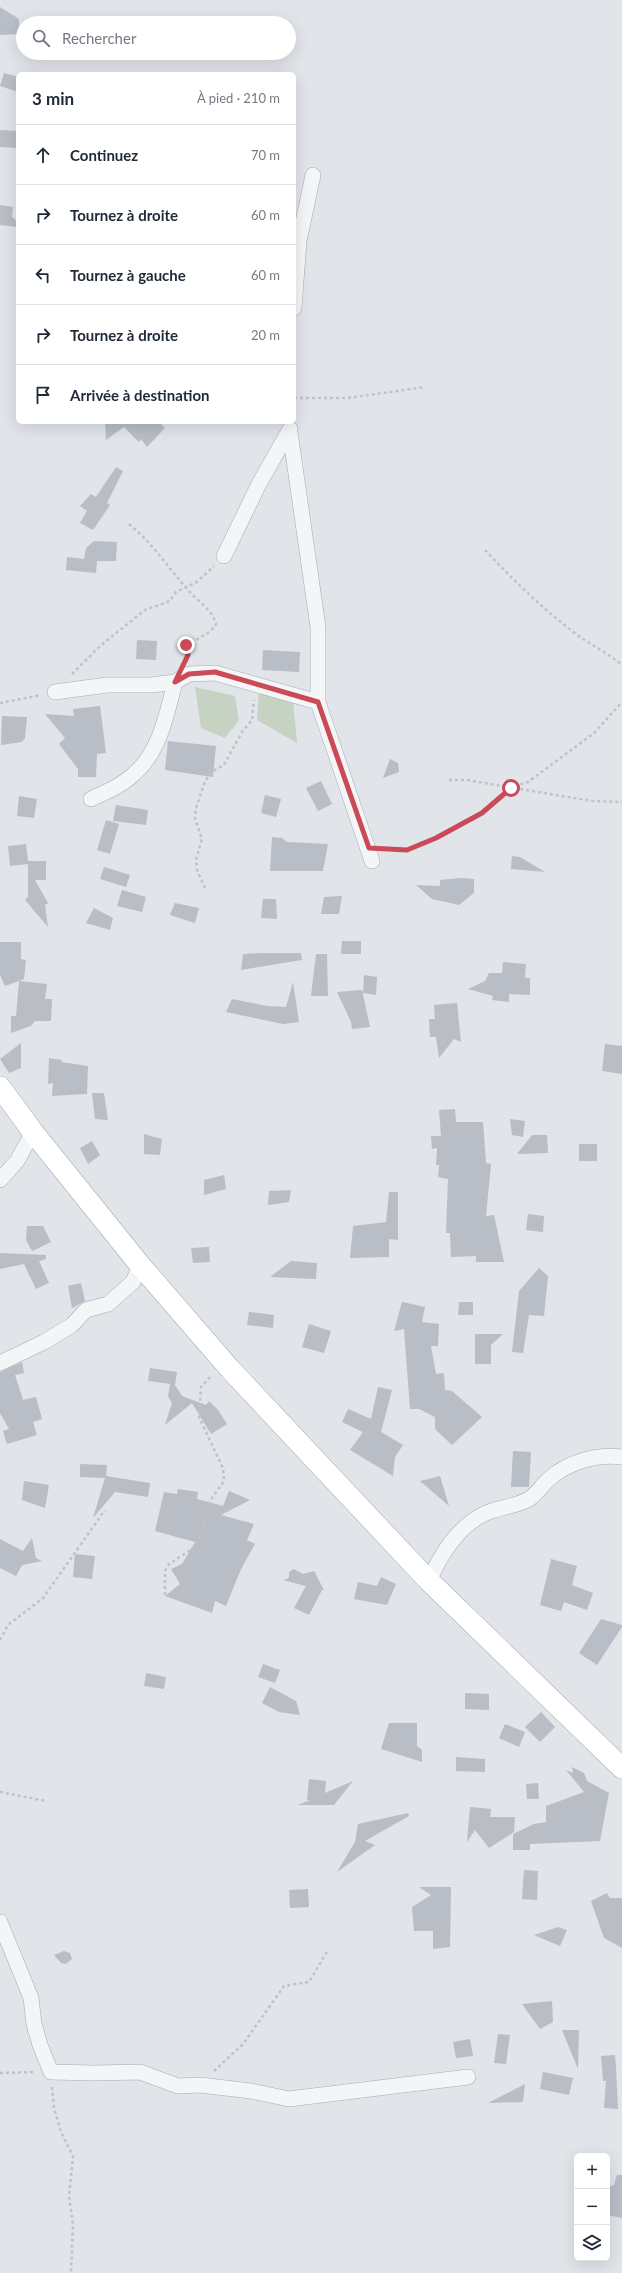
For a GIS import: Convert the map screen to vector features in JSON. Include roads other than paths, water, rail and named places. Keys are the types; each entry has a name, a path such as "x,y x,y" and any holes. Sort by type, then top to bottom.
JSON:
{"main road":[{"path":"0,1087 33,1132 140,1265 230,1369 429,1581 622,1768"}],"street":[{"path":"296,281 299,241 313,175"},
{"path":"224,556 259,484 290,427"},
{"path":"290,427 318,627 318,702 371,855"},
{"path":"55,692 107,684 152,684 175,682 189,674 215,672 318,702"},
{"path":"91,799 116,786 135,773 149,757 165,720 175,682"},
{"path":"0,1180 17,1161 33,1132"},
{"path":"0,1363 44,1342 72,1325 86,1310 108,1304 133,1282 140,1265"},
{"path":"429,1581 449,1544 482,1515 516,1505 530,1498 548,1480 563,1468 587,1459 622,1457"},
{"path":"0,1922 31,1998 34,2024 40,2045 51,2072 140,2072 178,2086 200,2085 251,2091 289,2099 468,2077"}]}
